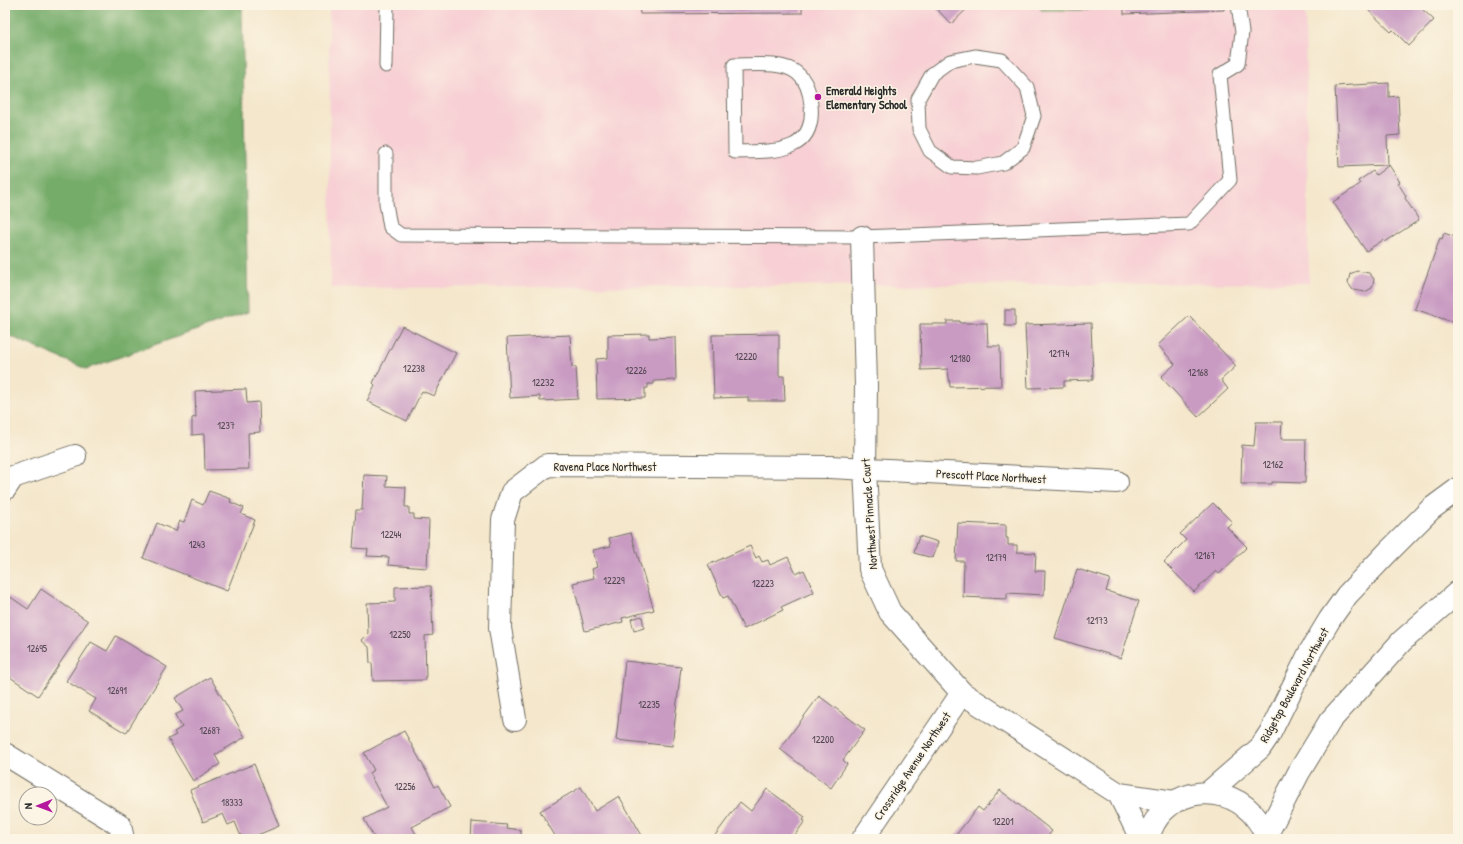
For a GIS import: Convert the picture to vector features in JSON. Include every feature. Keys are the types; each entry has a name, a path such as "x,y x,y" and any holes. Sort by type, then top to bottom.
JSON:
{"street":[{"name":"Northwest Pinnacle Court","path":"862,237 866,386 865,469 870,569 890,612 962,693 1118,794 1174,802"},
{"path":"5,489 13,477 76,456"},
{"name":"Ravena Place Northwest","path":"515,719 500,628 503,520 512,492 547,465 822,467 865,469"},
{"name":"Prescott Place Northwest","path":"865,469 1117,482"},
{"name":"Ridgetop Boulevard Northwest","path":"1209,792 1260,748 1270,733 1310,652 1330,619 1348,595 1388,552 1432,509 1458,489"},
{"path":"1266,838 1299,772 1330,722 1402,641 1458,592"},
{"name":"Crossridge Avenue Northwest","path":"862,839 962,693"},
{"path":"5,754 120,825 124,839"},
{"path":"1148,839 1150,831 1159,815 1174,802 1191,794 1209,792 1228,796 1245,805 1258,819 1266,838"},
{"path":"1118,794 1141,839"}],"lane":[{"path":"386,66 387,5"},
{"path":"386,154 387,209 390,227 401,235 862,237 1189,224 1230,180 1220,75 1238,64 1242,32 1238,5"},
{"path":"975,56 1002,60 1027,87 1034,116 1023,148 1003,163 977,168 952,168 930,151 919,129 918,99 932,74 950,61 975,56"},
{"path":"734,65 779,66 797,72 808,86 812,116 810,130 801,140 788,148 776,151 734,152 734,65"}],"shaded area":[{"name":"Emerald Heights Elementary School","path":"329,5 1305,5 1309,283 331,288"}],"green space":[{"path":"5,5 242,5 248,312 86,369 5,334"},
{"path":"1041,5 1088,5 1088,10 1041,10"}],"building":[{"path":"639,5 802,5 802,13 640,14"},
{"path":"933,5 971,5 951,24"},
{"path":"1124,5 1224,5 1224,10 1124,14"},
{"path":"1363,5 1422,5 1424,7 1422,9 1434,20 1409,46 1393,30 1391,32"},
{"path":"1389,83 1389,97 1398,96 1400,135 1387,136 1388,165 1339,167 1335,86"},
{"path":"1389,165 1400,182 1398,183 1406,196 1405,198 1419,220 1385,242 1383,240 1366,251 1333,202 1360,184 1358,181 1373,171 1376,175"},
{"path":"1444,233 1458,238 1458,324 1415,309 1440,238 1442,239"},
{"path":"1357,271 1369,273 1374,279 1372,288 1365,292 1353,290 1348,283 1350,274"},
{"path":"1005,310 1015,310 1015,326 1005,326"},
{"path":"1189,316 1236,366 1221,380 1228,389 1198,417 1161,377 1175,364 1158,345"},
{"path":"947,321 960,321 960,323 987,323 988,346 1000,346 1001,386 950,387 948,369 921,370 920,324 947,324"},
{"path":"1091,323 1093,380 1064,381 1064,387 1028,388 1025,325"},
{"path":"402,326 456,353 434,396 422,391 407,421 367,401 375,385 373,383"},
{"path":"649,334 649,338 675,337 676,380 654,381 654,384 648,384 648,388 645,388 645,398 597,399 596,359 608,358 608,335"},
{"path":"779,334 779,376 784,376 785,401 748,401 748,397 714,398 712,335"},
{"path":"570,335 572,367 576,367 578,399 540,401 540,396 510,398 507,338"},
{"path":"246,389 247,403 259,402 260,432 248,433 249,469 205,470 204,434 192,435 192,418 196,417 195,391"},
{"path":"1256,422 1282,422 1281,439 1306,439 1305,483 1272,482 1272,484 1241,484 1242,445 1254,446"},
{"path":"364,475 387,476 386,486 406,487 405,507 409,507 409,514 414,514 414,519 429,520 427,568 388,565 389,557 367,556 368,549 353,548 356,510 362,510"},
{"path":"209,491 231,499 230,502 244,508 241,514 255,520 227,591 143,558 157,523 176,531 180,521 184,522 192,500 203,505"},
{"path":"1213,503 1232,522 1227,527 1247,547 1219,574 1216,571 1194,592 1164,562 1186,540 1180,534"},
{"path":"958,523 1006,525 1006,538 1008,538 1008,545 1017,545 1017,552 1036,553 1035,571 1045,571 1044,595 1007,593 1007,599 963,597 964,561 956,561"},
{"path":"631,533 654,610 622,618 623,622 585,631 573,583 594,578 592,569 597,567 593,550 611,546 609,538"},
{"path":"919,536 938,542 933,558 914,553"},
{"path":"750,546 756,558 759,556 762,562 768,560 770,565 788,557 796,574 804,570 814,592 781,607 783,610 744,629 728,596 723,598 708,565"},
{"path":"1077,569 1110,579 1106,591 1139,601 1121,658 1055,638"},
{"path":"431,586 433,635 425,636 426,680 373,681 369,647 361,640 368,633 367,603 395,602 395,587"},
{"path":"41,589 88,621 38,696 7,675 5,677 5,600 9,596 28,609"},
{"path":"642,616 644,628 634,631 631,619"},
{"path":"116,636 167,667 126,733 89,711 96,699 66,681 91,642 107,651"},
{"path":"625,661 681,667 672,746 616,740"},
{"path":"210,677 245,737 215,755 220,764 193,781 168,739 176,735 174,732 182,727 175,715 183,711 175,698"},
{"path":"819,696 865,730 843,760 847,764 831,788 780,749"},
{"path":"404,731 435,787 438,785 450,807 412,827 419,839 375,839 364,819 387,807 369,773 374,770 364,753"},
{"path":"254,764 279,826 248,839 242,839 235,822 228,825 223,814 203,822 190,790"},
{"path":"581,787 595,811 619,796 644,839 557,839 540,811"},
{"path":"767,789 805,817 803,820 805,821 792,839 713,838 740,802 751,811"},
{"path":"1000,790 1052,831 1046,839 953,839 978,807 983,811"},
{"path":"472,822 507,825 506,828 521,830 521,839 471,839"}],"place":[{"name":"Emerald Heights Elementary School","path":"818,97"}]}
